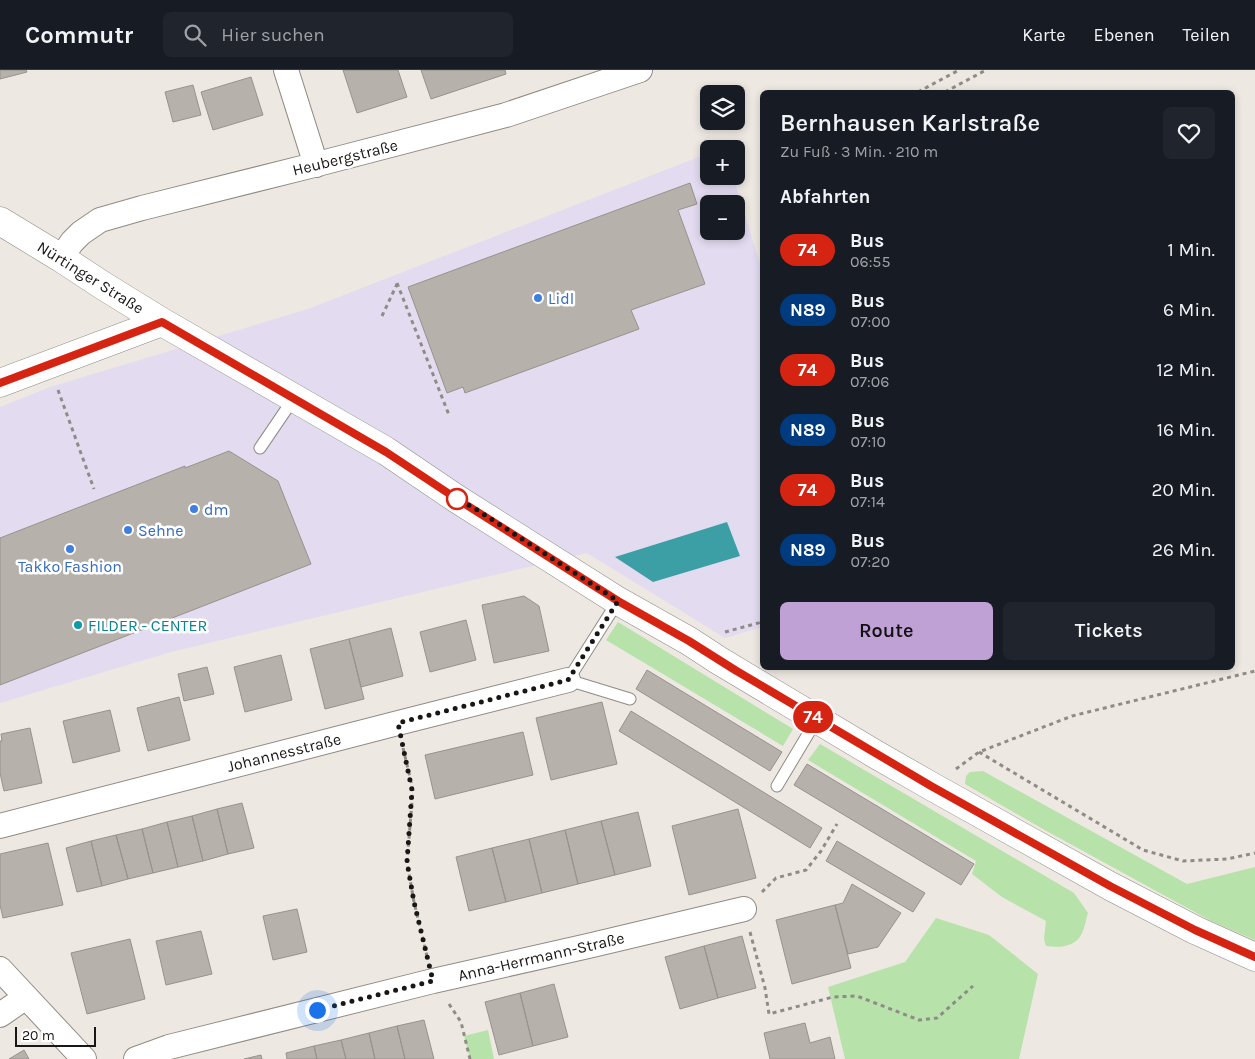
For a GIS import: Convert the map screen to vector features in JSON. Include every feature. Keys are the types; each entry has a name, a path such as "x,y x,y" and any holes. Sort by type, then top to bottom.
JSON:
{"main road":[{"name":"Nürtinger Straße","path":"0,221 162,322 386,452 618,601 689,641 931,786 1110,886 1195,930 1255,957"},
{"path":"0,383 162,322"}],"street":[{"path":"286,70 316,164"},
{"name":"Heubergstraße","path":"61,258 81,233 100,220 506,115 640,70"},
{"name":"Johannesstraße","path":"0,826 568,680"},
{"name":"Anna-Herrmann-Straße","path":"136,1059 169,1047 433,981 744,909"},
{"path":"0,969 84,1059"},
{"path":"0,1014 26,997"}],"lane":[{"path":"260,448 294,398"},
{"path":"618,601 568,680 630,699"},
{"path":"776,786 817,719"}],"path":[{"path":"922,90 959,70"},
{"path":"949,90 986,70"},
{"path":"382,316 397,283 449,415"},
{"path":"48,364 94,489"},
{"path":"931,786 979,752 1072,716 1255,671"},
{"path":"398,723 412,790 407,862 414,902 433,981 461,1022 470,1059"},
{"path":"979,752 1144,850 1183,862 1227,859 1255,853"},
{"path":"837,824 821,851 806,870 776,878 744,909 763,981 769,1014 833,997 857,996 919,1020 937,1018 973,986"}],"shaded area":[{"path":"700,157 700,185 736,185 739,195 700,195 700,240 745,240 745,215 760,264 760,628 725,638 587,553 171,652 0,703 0,407 50,387 308,309"}],"green space":[{"path":"618,622 793,729 783,746 606,640"},
{"path":"820,744 1074,893 1088,913 1079,938 1067,946 1046,946 1044,939 1046,921 1002,897 972,874 976,861 808,760"},
{"path":"983,771 1187,884 1255,867 1255,940 1211,921 965,784 966,776 970,772"},
{"path":"936,918 989,935 1038,974 1019,1059 845,1059 828,987 905,962"},
{"path":"488,1030 494,1059 470,1059 464,1036"}],"water":[{"path":"727,522 740,556 653,582 615,557"}],"building":[{"path":"0,70 26,70 27,72 0,79"},
{"path":"343,70 398,70 407,97 357,113"},
{"path":"421,70 505,70 506,74 431,99"},
{"path":"251,77 263,115 213,130 201,92"},
{"path":"193,85 201,115 173,122 165,92"},
{"name":"Lidl","path":"690,183 697,204 678,210 705,284 631,310 639,329 465,393 463,387 447,393 408,287"},
{"name":"FILDER - CENTER","path":"229,451 278,481 311,564 0,685 0,538 185,466 185,468"},
{"path":"524,596 539,606 549,651 494,663 482,605"},
{"path":"466,620 476,660 430,672 420,632"},
{"path":"391,628 403,676 361,687 349,639"},
{"path":"349,639 364,699 325,709 310,649"},
{"path":"281,655 292,700 245,712 234,667"},
{"path":"207,667 214,694 184,701 178,674"},
{"path":"647,670 782,752 770,771 636,689"},
{"path":"179,697 190,740 148,751 137,708"},
{"path":"602,702 617,764 551,780 536,718"},
{"path":"110,710 120,751 73,763 63,721"},
{"path":"631,711 822,828 810,848 619,731"},
{"path":"30,728 42,783 4,791 0,773 1,734"},
{"path":"523,732 533,775 435,799 425,755"},
{"path":"807,764 974,864 961,885 794,785"},
{"path":"242,803 254,848 228,854 217,809"},
{"path":"217,809 228,854 203,861 192,816"},
{"path":"738,809 756,878 689,895 672,826"},
{"path":"638,812 651,866 615,875 601,821"},
{"path":"192,816 203,861 178,867 167,822"},
{"path":"601,821 615,875 578,884 565,830"},
{"path":"167,822 178,867 153,873 142,829"},
{"path":"142,829 153,873 128,879 116,835"},
{"path":"565,830 578,884 542,893 529,839"},
{"path":"116,835 128,879 102,886 91,841"},
{"path":"529,839 542,893 506,902 492,848"},
{"path":"91,841 102,886 77,892 66,848"},
{"path":"837,841 925,893 913,912 826,861"},
{"path":"48,843 63,905 3,918 0,905 0,854"},
{"path":"492,848 506,902 469,911 456,857"},
{"path":"852,884 901,913 878,947 848,954 835,905 843,903"},
{"path":"835,905 851,968 792,984 776,920"},
{"path":"297,909 307,952 273,960 263,916"},
{"path":"201,931 212,974 166,985 156,941"},
{"path":"742,936 756,988 718,998 704,946"},
{"path":"130,939 145,999 87,1014 71,953"},
{"path":"704,946 718,998 680,1009 665,957"},
{"path":"554,984 568,1037 533,1046 520,993"},
{"path":"520,993 533,1046 499,1055 485,1002"},
{"path":"424,1020 434,1059 405,1059 397,1026"},
{"path":"805,1023 810,1043 830,1037 835,1059 770,1059 764,1033"},
{"path":"397,1026 405,1059 375,1059 369,1033"},
{"path":"369,1033 375,1059 346,1059 341,1040"},
{"path":"341,1040 346,1059 317,1059 314,1046"},
{"path":"314,1046 317,1059 287,1059 286,1053"},
{"path":"24,1050 29,1059 9,1059"},
{"path":"261,1055 262,1059 244,1059"}],"bus line":[{"name":"74","path":"0,383 162,322 386,452 618,601 689,641 931,786 1110,886 1195,930 1255,957"}],"place":[{"name":"Lidl","path":"538,298"},
{"name":"dm","path":"194,509"},
{"name":"Sehne","path":"128,530"},
{"name":"Takko Fashion","path":"70,549"},
{"name":"FILDER - CENTER","path":"78,625"}],"route":[{"path":"317,1010 433,981 414,902 407,862 412,790 398,723 568,680 618,601 457,499"}]}
